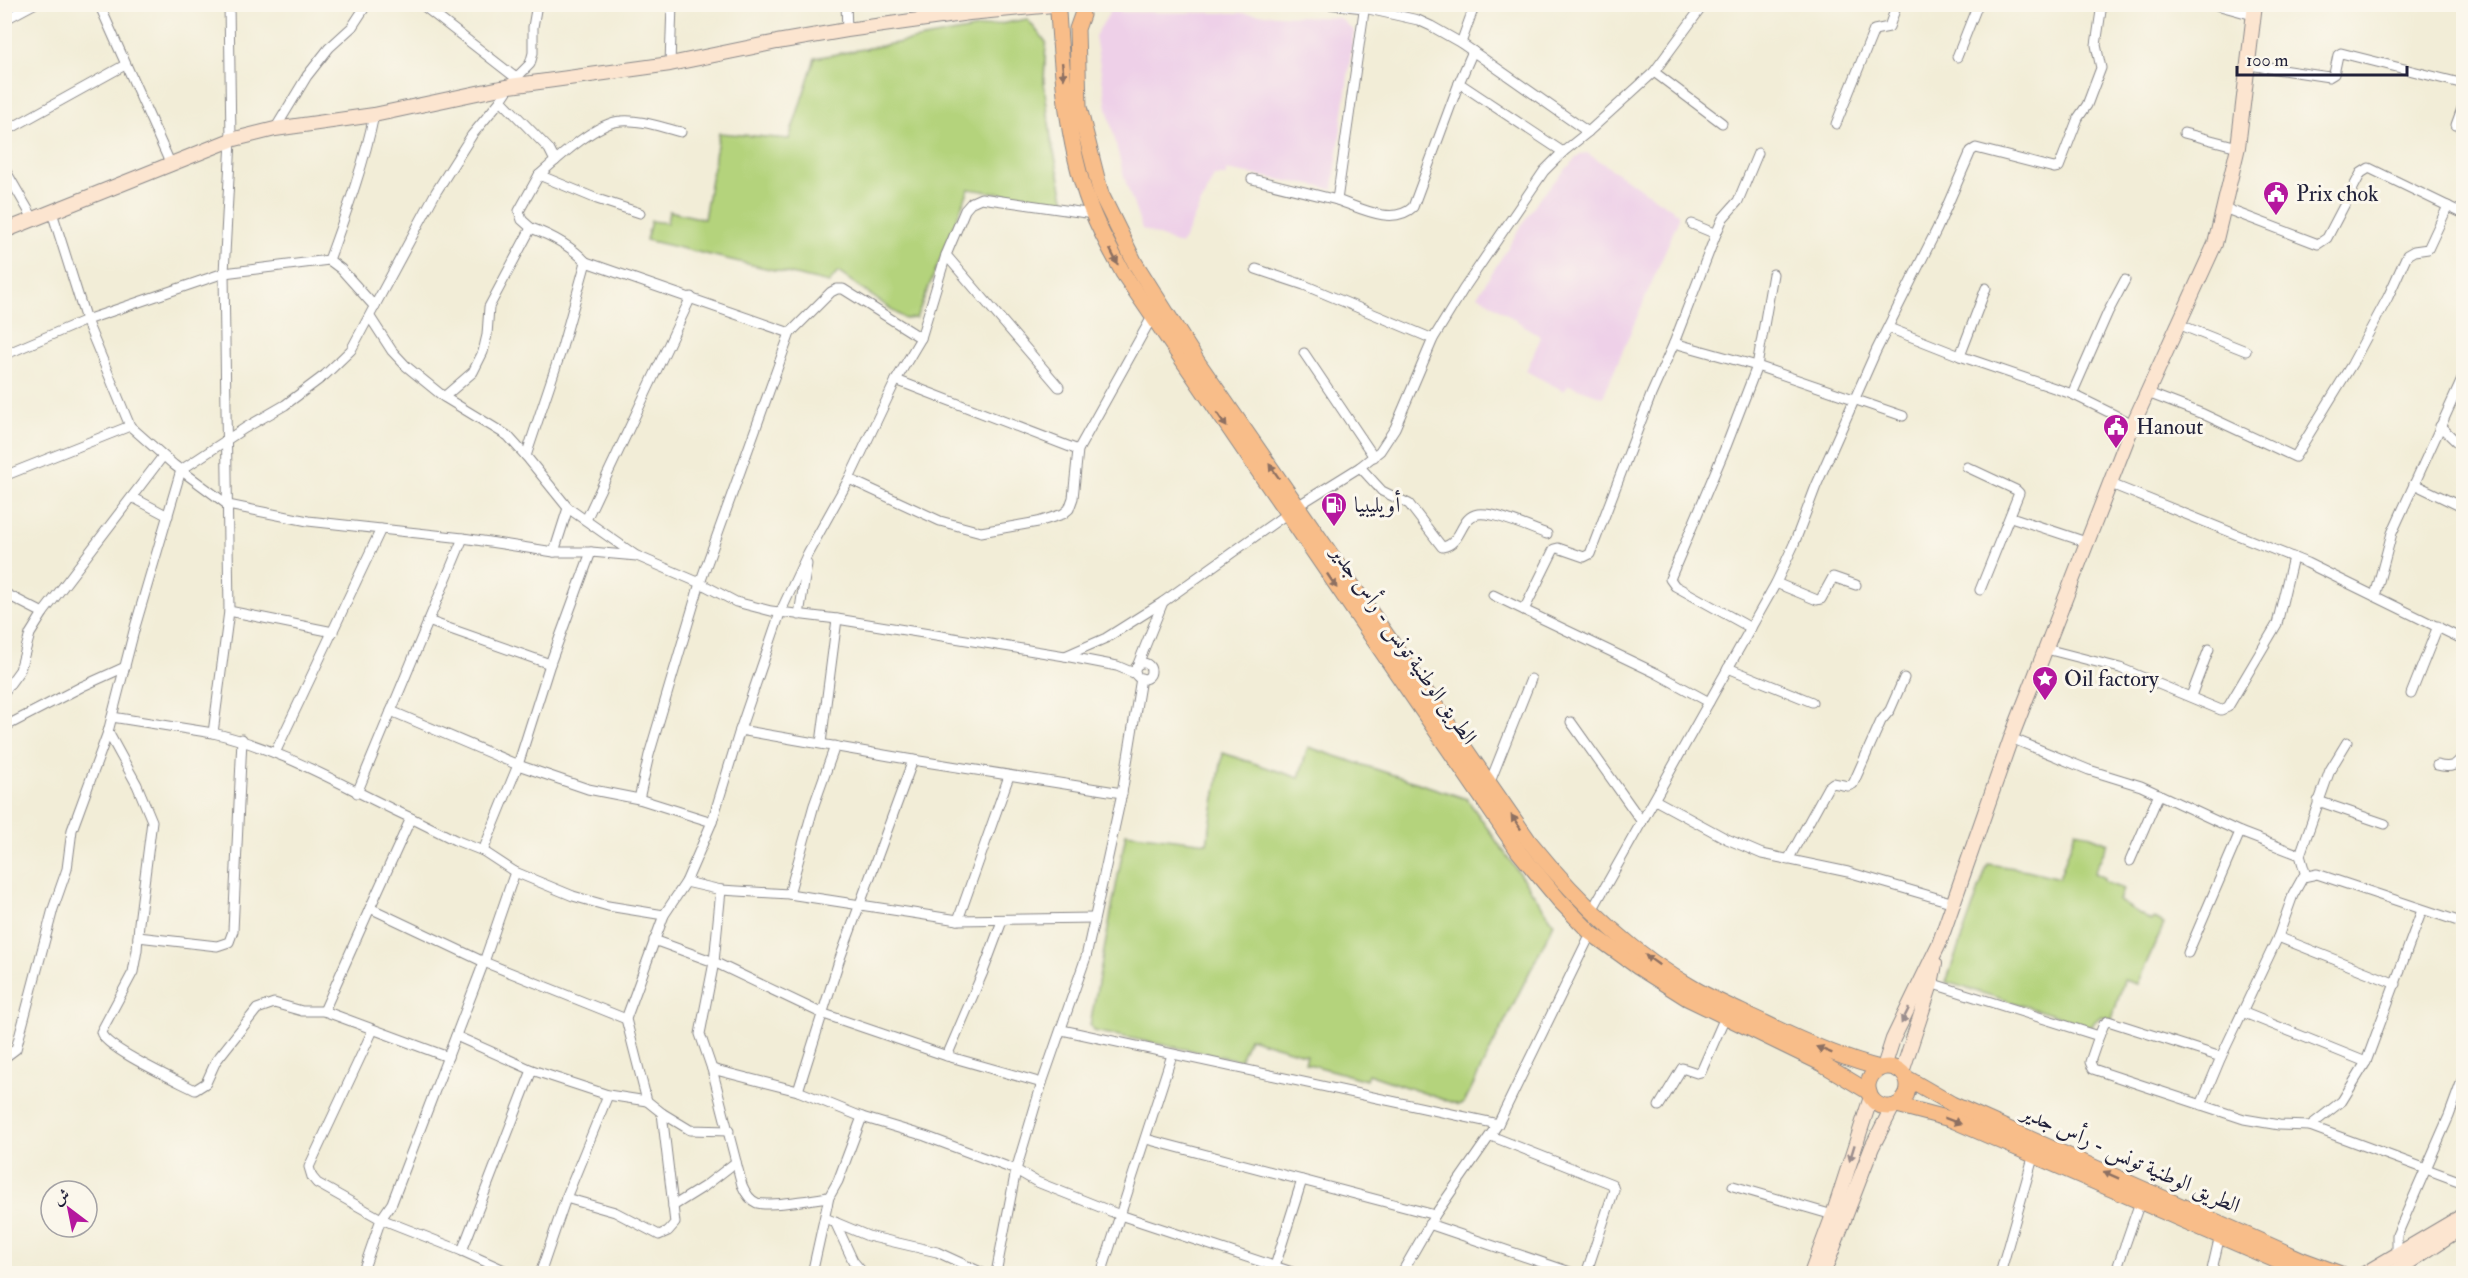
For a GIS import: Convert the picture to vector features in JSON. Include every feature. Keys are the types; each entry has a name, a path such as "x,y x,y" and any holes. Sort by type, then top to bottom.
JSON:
{"main road":[{"path":"1054,7 1070,17 1087,10"},
{"name":"الطريق الوطنية تونس - رأس جدير","path":"1054,7 1067,113 1079,168 1093,214 1123,273 1152,317 1490,782 1529,841 1564,884 1592,912 1648,958 1694,989 1822,1049 1857,1062 1882,1068"},
{"name":"الطريق الوطنية تونس - رأس جدير","path":"1087,10 1077,29 1076,40 1079,107 1101,194 1135,263 1292,510 1519,852 1559,900 1591,933 1687,998 1821,1062 1870,1095"},
{"path":"1893,1067 1904,1075 1908,1090 1906,1096 1895,1105 1878,1104 1870,1095 1871,1076 1882,1068 1893,1067"},
{"name":"الطريق الوطنية تونس - رأس جدير","path":"1904,1075 1952,1104 2293,1255 2341,1274"},
{"name":"الطريق الوطنية تونس - رأس جدير","path":"1895,1105 1950,1119 2307,1274"}],"street":[{"path":"4,20 34,4"},
{"path":"99,4 171,165"},
{"path":"213,733 229,611 224,273 231,140 229,4"},
{"path":"275,129 306,76 352,27 367,4"},
{"path":"421,4 513,82"},
{"path":"4,1058 16,1049 53,909 67,869 72,830 108,732 181,470 285,405 325,375 351,350 436,192 472,135 530,63 533,53 533,27 537,4"},
{"path":"670,64 672,4"},
{"path":"846,4 847,30"},
{"path":"1327,4 1365,6 1418,20 1461,43 1588,132"},
{"path":"1461,43 1474,4"},
{"path":"1065,656 1106,638 1163,602 1292,510 1374,457 1390,437 1433,339 1529,191 1563,152 1654,72 1704,4"},
{"path":"1836,124 1874,30 1889,27 1897,4"},
{"path":"1957,57 1978,4"},
{"path":"1592,912 1776,583 1816,486 1937,229 1971,151 1976,148 2054,168 2061,164 2078,118 2087,105 2101,68 2096,45 2102,4"},
{"path":"1904,1075 1927,982 2011,738 2133,424 2215,244 2238,147 2254,10 2212,4"},
{"path":"1337,200 1365,6"},
{"path":"4,231 231,140 275,129 374,115 513,82 670,64 847,30 969,13 1054,7"},
{"path":"1252,179 1398,217 1413,207 1473,51"},
{"path":"2249,64 2329,77 2334,74 2338,55 2341,53 2463,84"},
{"path":"4,132 125,65"},
{"path":"1654,72 1722,123"},
{"path":"1459,83 1563,152"},
{"path":"501,100 549,149 555,161"},
{"path":"2456,125 2463,104"},
{"path":"329,260 369,144 374,115"},
{"path":"681,132 620,120 609,123 539,174 519,211 522,220 531,228 544,232 586,262 790,333"},
{"path":"2184,133 2238,147"},
{"path":"1524,610 1554,549 1558,548 1584,557 1590,554 1716,234 1723,218 1738,201 1758,153"},
{"path":"4,168 34,220"},
{"path":"2224,208 2318,244 2327,238 2361,173 2369,168 2463,214"},
{"path":"539,174 588,196 640,213"},
{"path":"648,1101 626,1019 654,940 664,915 686,882 712,822 740,730 780,613 808,553 849,479 896,380 921,338 946,255 965,210 972,202 981,198 1093,214"},
{"path":"2148,393 2203,414 2295,457 2352,364 2388,297 2407,255 2414,250 2427,249 2448,206"},
{"path":"52,212 86,320 130,426 163,456 228,505 308,521 463,538 554,552 637,556"},
{"path":"1692,224 1716,234"},
{"path":"444,397 473,372 483,352 489,308 531,228"},
{"path":"946,255 1059,387"},
{"path":"4,355 86,320 224,273 329,260 341,269 375,307"},
{"path":"526,456 561,351 586,262"},
{"path":"1256,269 1304,285 1433,339"},
{"path":"1751,628 1675,586 1670,579 1727,444 1756,366 1773,274"},
{"path":"2072,394 2108,312 2125,280"},
{"path":"1960,356 1986,288"},
{"path":"639,799 649,755 700,583 790,333 831,292 837,289 843,290 921,338"},
{"path":"586,520 691,297"},
{"path":"370,317 392,351 444,397 508,436 568,508 637,556 700,583 736,602 780,613 837,619 1140,669"},
{"path":"849,479 940,520 981,532 1038,522 1063,514 1069,509 1073,498 1078,450 1152,317"},
{"path":"2178,324 2246,351"},
{"path":"1889,328 1960,356 2072,394 2133,424"},
{"path":"1674,343 1756,366 1903,416"},
{"path":"1304,353 1374,457"},
{"path":"2375,596 2392,532 2463,375"},
{"path":"896,380 1078,450"},
{"path":"4,476 130,426"},
{"path":"2440,426 2463,448"},
{"path":"4,692 20,670 30,634 43,613 163,456"},
{"path":"1360,467 1382,490 1408,504 1442,547 1453,543 1468,519 1480,514 1491,515 1546,534"},
{"path":"1967,467 2016,490 2018,498 1980,590"},
{"path":"2110,484 2293,557 2463,640"},
{"path":"2414,484 2463,508"},
{"path":"132,497 168,516"},
{"path":"554,552 568,508"},
{"path":"2011,517 2086,542"},
{"path":"276,753 381,529"},
{"path":"357,793 463,538"},
{"path":"483,851 518,765 550,664 591,552"},
{"path":"800,615 808,553"},
{"path":"2046,649 2120,668 2221,710 2228,707 2277,624 2293,557"},
{"path":"1776,583 1817,600 1821,599 1833,577 1856,585"},
{"path":"4,593 43,613"},
{"path":"1493,595 1656,673 1709,702"},
{"path":"997,1272 1016,1170 1042,1083 1086,957 1122,793 1140,669 1163,602"},
{"path":"229,611 333,632"},
{"path":"820,743 837,619"},
{"path":"428,621 550,664"},
{"path":"2411,694 2438,626"},
{"path":"2191,696 2209,649"},
{"path":"4,727 125,667"},
{"path":"1728,668 1812,702"},
{"path":"1788,860 1828,786 1833,783 1848,786 1853,784 1881,721 1890,710 1904,678"},
{"path":"1490,782 1531,679"},
{"path":"391,711 518,765 588,789 639,799 712,822"},
{"path":"112,717 213,733 242,740 276,753 455,840 483,851 515,872 582,899 664,915"},
{"path":"1571,722 1642,822"},
{"path":"740,730 1122,793"},
{"path":"108,732 137,785 152,821 133,972 101,1035 116,1050 195,1090 206,1083 216,1061 257,1009 274,1003 302,1011 324,1011 448,1057"},
{"path":"2011,738 2159,794 2240,832 2300,855"},
{"path":"138,937 217,946 229,942 233,931 242,740"},
{"path":"2306,876 2300,855 2330,770 2347,742"},
{"path":"789,894 814,805 835,746"},
{"path":"2437,765 2447,768 2453,766 2463,753"},
{"path":"798,1091 821,1013 913,760"},
{"path":"958,920 1009,776"},
{"path":"2130,861 2159,794"},
{"path":"1655,800 1736,843 1762,854 1848,872 1954,903"},
{"path":"2318,801 2385,824"},
{"path":"324,1011 411,818"},
{"path":"2188,954 2240,832"},
{"path":"362,1274 381,1219 392,1203 456,1036 515,872"},
{"path":"2201,1105 2221,1057 2278,937 2297,887 2306,876 2317,874 2463,923"},
{"path":"686,882 721,890 789,894 861,903 958,920 1094,918"},
{"path":"721,890 714,962 700,1034 729,1131 742,1185 748,1197 755,1203 766,1204 829,1197"},
{"path":"370,908 484,962 626,1019"},
{"path":"2310,1126 2342,1101 2366,1062 2422,910"},
{"path":"947,1056 1002,921"},
{"path":"1401,1274 1429,1224 1498,1124 1591,933"},
{"path":"2278,937 2396,984"},
{"path":"654,940 714,962 821,1013 947,1056 1042,1083"},
{"path":"1882,1068 1893,1040 1927,982"},
{"path":"1927,982 2099,1036"},
{"path":"2242,1012 2366,1062"},
{"path":"1659,1106 1682,1068 1697,1073 1701,1072 1725,1017"},
{"path":"2221,1057 2108,1021 2104,1024 2090,1062 2093,1069 2260,1123 2310,1126 2463,1183"},
{"path":"373,1030 309,1167 312,1177 317,1183 381,1219 513,1274"},
{"path":"1062,1030 1498,1124"},
{"path":"456,1036 532,1070 608,1095 648,1101 662,1113 690,1130 729,1131"},
{"path":"1101,1274 1172,1055"},
{"path":"462,1251 532,1070"},
{"path":"712,1070 798,1091 862,1117 925,1136 1016,1170 1037,1182 1120,1215 1298,1274"},
{"path":"2397,1256 2397,1235 2426,1171 2463,1075"},
{"path":"540,1274 608,1095"},
{"path":"1811,1274 1833,1215 1870,1095"},
{"path":"1823,1274 1872,1147 1895,1105"},
{"path":"567,1198 615,1212 659,1235 668,1231 675,1223 662,1113"},
{"path":"812,1274 829,1197 838,1181 862,1117"},
{"path":"1491,1136 1612,1184 1614,1190 1586,1274"},
{"path":"1146,1139 1435,1215"},
{"path":"2000,1274 2034,1154"},
{"path":"673,1206 705,1186 736,1161"},
{"path":"1275,1266 1302,1180"},
{"path":"1733,1186 1833,1215"},
{"path":"2115,1274 2140,1202"},
{"path":"2364,1274 2463,1215"},
{"path":"825,1218 868,1236 937,1252 985,1274"},
{"path":"835,1222 848,1252 864,1274"},
{"path":"1429,1224 1576,1274"},
{"path":"2391,1274 2463,1226"},
{"path":"2211,1274 2220,1235"}],"shaded area":[{"path":"1110,12 1239,13 1340,18 1354,31 1333,189 1226,170 1226,176 1214,176 1181,245 1142,229 1124,177 1107,108 1095,36"},
{"path":"1587,153 1678,213 1678,221 1603,397 1569,385 1564,391 1526,371 1541,337 1478,295 1539,198 1580,154"}],"green space":[{"path":"1027,19 1046,42 1044,82 1051,139 1065,202 969,189 916,318 905,319 838,272 829,283 646,240 651,221 667,223 669,211 704,219 719,133 789,139 815,58"},
{"path":"1308,747 1467,799 1554,923 1464,1103 1459,1105 1368,1074 1366,1080 1305,1063 1307,1055 1249,1038 1240,1060 1094,1031 1090,1025 1126,833 1207,843 1223,753 1299,778"},
{"path":"2076,830 2108,843 2094,873 2104,878 2104,882 2123,889 2119,901 2151,921 2153,918 2164,924 2137,984 2124,980 2112,1019 2101,1016 2090,1026 1946,982 1988,864 2059,878"}],"place":[{"name":"Prix chok","path":"2276,217"},
{"name":"Hanout","path":"2116,450"},
{"name":"أويليبيا","path":"1334,528"},
{"name":"Oil factory","path":"2045,702"}]}
